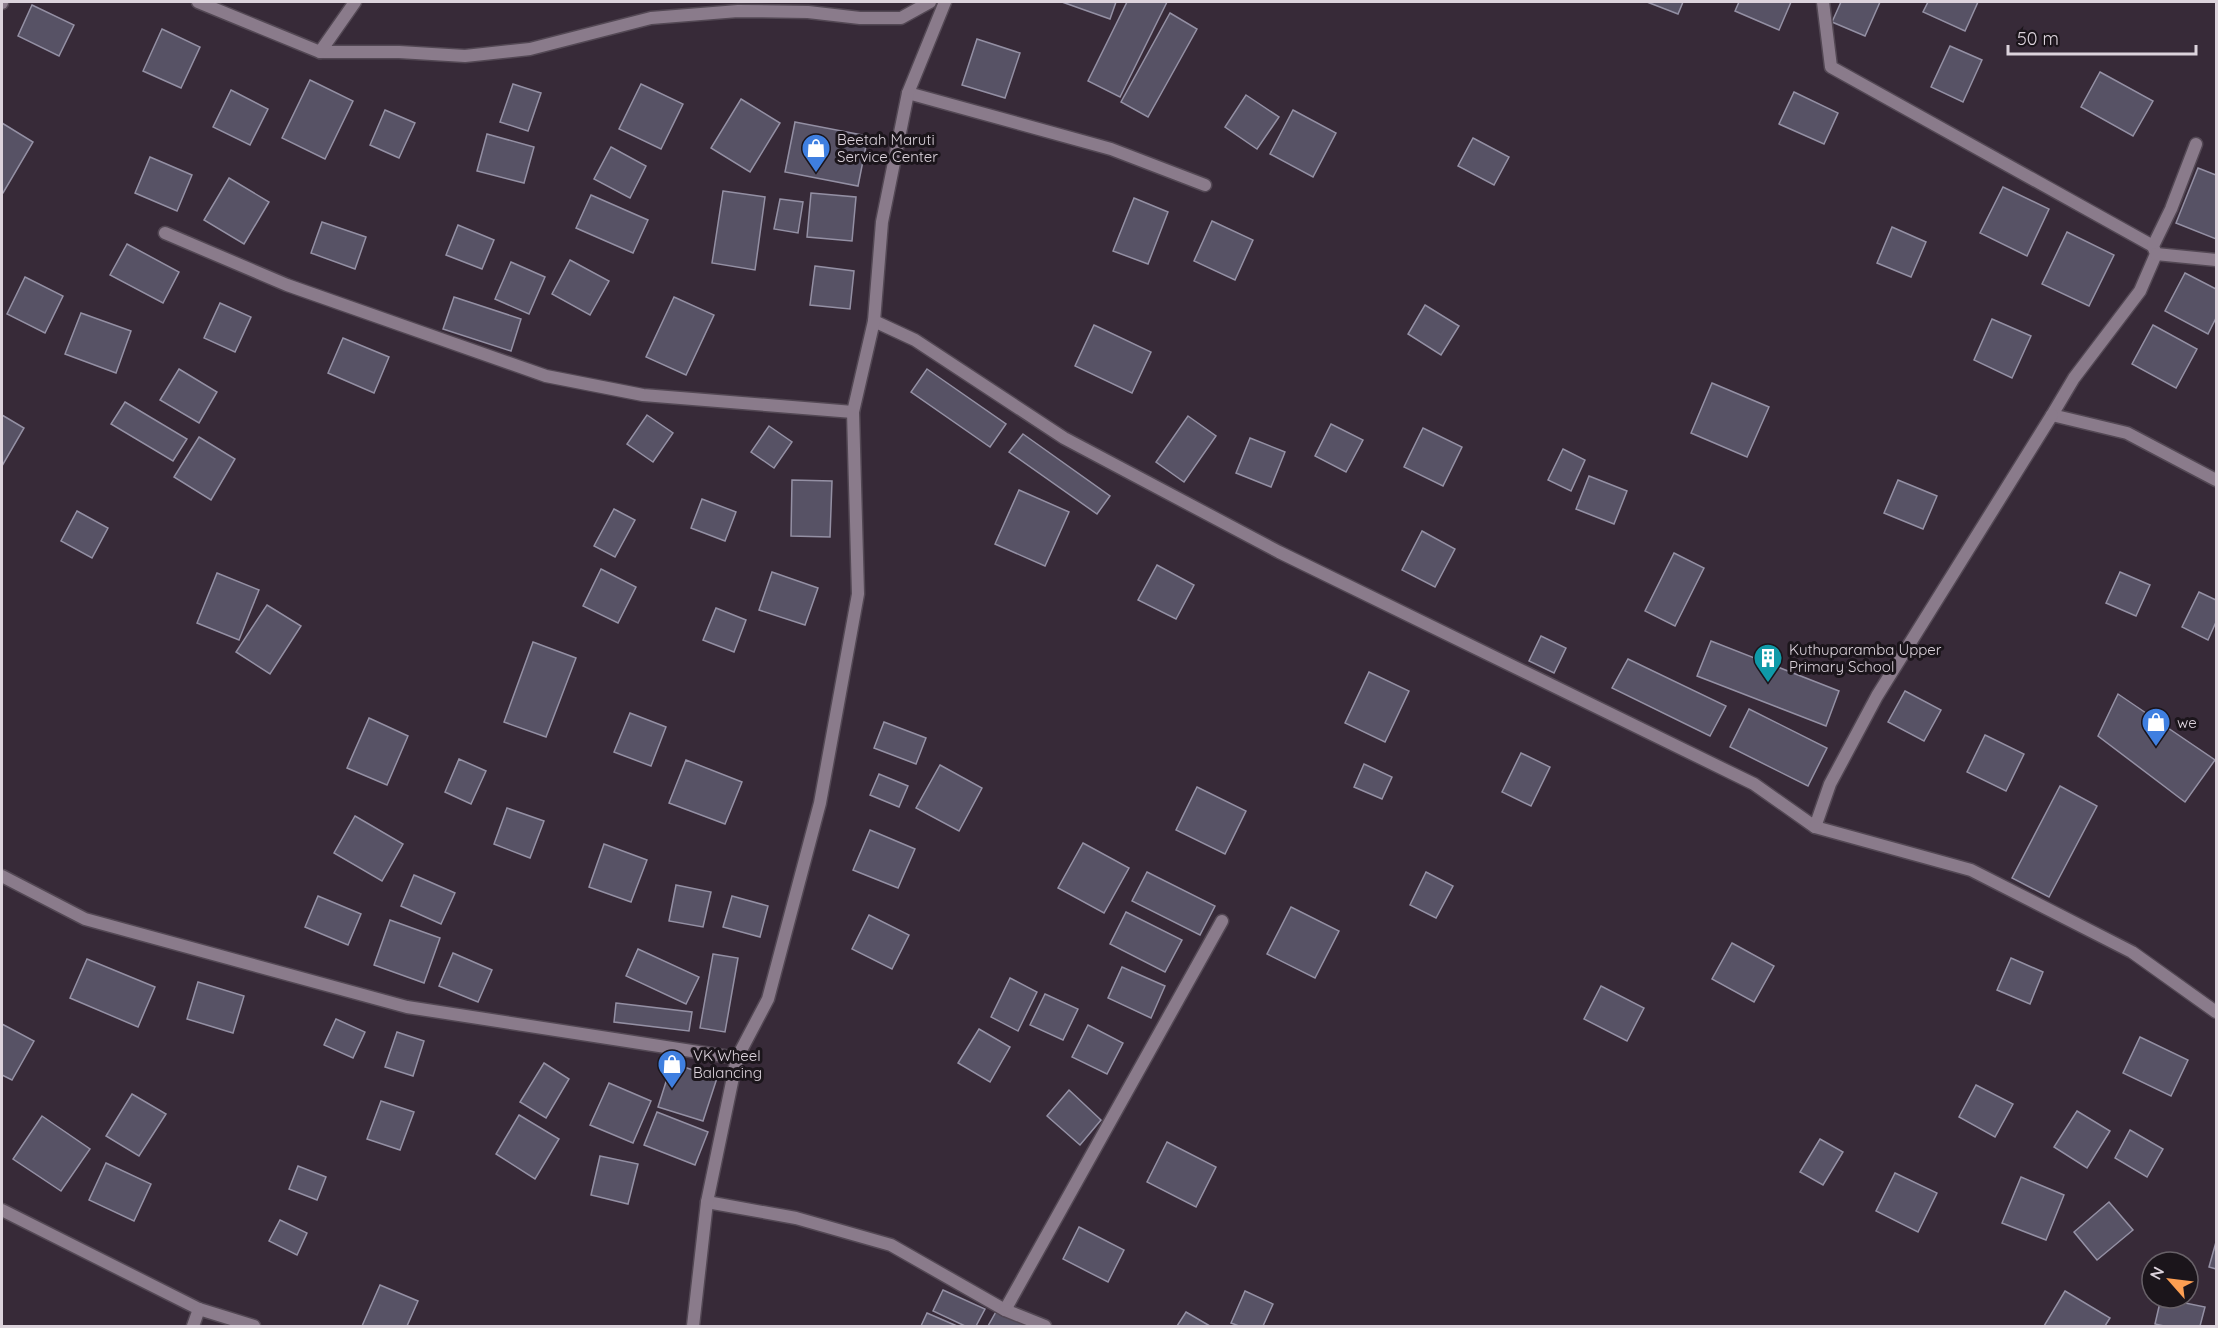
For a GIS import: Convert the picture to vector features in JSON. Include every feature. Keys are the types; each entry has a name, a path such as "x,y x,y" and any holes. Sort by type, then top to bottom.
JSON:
{"street":[{"path":"198,2 320,52 399,52 465,56 530,49 651,18 738,11 808,12 860,18 902,18 930,2"},
{"path":"320,52 355,2"},
{"path":"693,1326 707,1202 737,1058 768,999 820,803 858,594 853,412 874,321 882,222 908,93 945,2"},
{"path":"1823,2 1831,67 2155,250 2217,260"},
{"path":"908,93 1111,149 1205,184"},
{"path":"1815,827 1830,784 1878,696 2074,378 2140,291 2196,144"},
{"path":"165,233 287,285 546,376 643,395 853,412"},
{"path":"874,321 915,340 1074,443 1278,552 1754,784 1815,827 1971,870 2132,952 2217,1012"},
{"path":"2052,416 2127,433 2217,480"},
{"path":"2,876 85,919 407,1007 737,1058"},
{"path":"1005,1310 1222,921"},
{"path":"707,1202 796,1218 891,1245 1005,1310 1046,1326"},
{"path":"2,1210 200,1309 254,1326"},
{"path":"193,1326 200,1309"}],"building":[{"path":"1062,2 1116,2 1110,19"},
{"path":"1127,2 1167,2 1120,97 1088,81"},
{"path":"1647,2 1683,2 1678,14"},
{"path":"1739,2 1791,2 1779,30 1735,11"},
{"path":"1841,2 1880,2 1865,36 1832,22"},
{"path":"1928,2 1978,2 1965,31 1923,12"},
{"path":"32,5 74,25 59,56 18,36"},
{"path":"1170,13 1197,29 1148,117 1121,102"},
{"path":"162,29 200,47 181,88 143,71"},
{"path":"977,39 1020,53 1005,98 962,85"},
{"path":"1950,46 1982,60 1963,102 1931,87"},
{"path":"2100,72 2153,101 2133,136 2081,107"},
{"path":"310,80 353,101 325,159 282,138"},
{"path":"513,84 541,93 528,131 500,122"},
{"path":"641,84 683,104 661,149 619,129"},
{"path":"231,90 268,109 250,145 213,127"},
{"path":"1794,92 1838,113 1824,144 1779,124"},
{"path":"1246,95 1279,117 1257,149 1225,127"},
{"path":"741,99 780,123 750,172 711,148"},
{"path":"385,110 415,123 399,158 370,145"},
{"path":"1293,110 1336,133 1313,177 1270,154"},
{"path":"795,122 868,136 858,186 785,172"},
{"path":"2,123 33,142 3,193 2,193"},
{"path":"487,134 534,147 524,183 477,171"},
{"path":"1473,138 1509,157 1494,185 1458,166"},
{"path":"611,147 646,166 630,198 594,179"},
{"path":"150,157 192,175 177,211 135,193"},
{"path":"2198,168 2216,175 2216,239 2176,223"},
{"path":"229,178 269,202 244,244 204,220"},
{"path":"2003,187 2049,209 2027,256 1980,233"},
{"path":"723,191 765,197 755,270 712,263"},
{"path":"811,193 856,197 852,241 807,237"},
{"path":"591,195 648,220 633,253 576,228"},
{"path":"1134,198 1168,212 1148,264 1113,251"},
{"path":"780,199 803,202 798,233 774,229"},
{"path":"1212,221 1253,240 1235,280 1194,261"},
{"path":"322,222 366,237 355,269 311,253"},
{"path":"458,225 494,240 482,269 446,255"},
{"path":"1892,227 1926,242 1911,277 1877,263"},
{"path":"2067,232 2114,255 2089,306 2042,284"},
{"path":"127,244 179,272 163,303 110,275"},
{"path":"570,260 609,281 590,315 552,294"},
{"path":"511,262 545,277 529,314 495,299"},
{"path":"815,266 854,271 850,309 810,305"},
{"path":"2185,273 2216,289 2216,318 2208,334 2165,311"},
{"path":"25,277 63,296 45,333 7,314"},
{"path":"454,297 521,319 511,351 443,329"},
{"path":"674,297 714,315 686,375 646,357"},
{"path":"220,303 251,317 235,352 204,338"},
{"path":"1425,305 1459,326 1441,355 1408,334"},
{"path":"81,313 131,331 116,373 65,354"},
{"path":"1992,319 2031,336 2012,378 1974,360"},
{"path":"1094,325 1151,352 1132,393 1075,366"},
{"path":"2153,325 2197,349 2176,388 2132,364"},
{"path":"343,338 389,357 374,393 328,373"},
{"path":"179,369 217,392 199,423 160,400"},
{"path":"927,369 1006,424 990,447 911,392"},
{"path":"1712,383 1769,407 1747,457 1691,433"},
{"path":"125,402 187,439 173,461 111,424"},
{"path":"2,415 24,428 2,466"},
{"path":"647,415 673,433 653,462 627,444"},
{"path":"1188,416 1216,436 1184,482 1156,462"},
{"path":"1331,424 1363,440 1346,472 1315,456"},
{"path":"769,426 792,442 774,468 751,452"},
{"path":"1423,428 1462,447 1443,486 1404,467"},
{"path":"1023,434 1110,496 1097,514 1009,452"},
{"path":"199,437 235,459 211,500 174,477"},
{"path":"1250,438 1285,452 1271,487 1236,473"},
{"path":"1563,449 1585,460 1571,491 1548,480"},
{"path":"1589,476 1627,491 1614,524 1576,509"},
{"path":"792,480 832,481 830,537 791,536"},
{"path":"1898,480 1937,496 1923,529 1884,513"},
{"path":"1019,490 1069,512 1045,566 995,544"},
{"path":"702,499 736,512 725,541 691,528"},
{"path":"614,509 635,520 615,557 594,546"},
{"path":"77,511 108,528 92,558 61,541"},
{"path":"1422,531 1455,549 1435,587 1402,570"},
{"path":"1674,553 1704,568 1675,626 1645,611"},
{"path":"1157,565 1194,585 1176,619 1138,600"},
{"path":"601,569 636,587 618,623 583,606"},
{"path":"772,572 818,588 805,625 759,610"},
{"path":"2120,572 2150,585 2136,616 2106,603"},
{"path":"217,573 259,590 239,640 197,623"},
{"path":"2199,592 2216,600 2216,622 2208,640 2182,627"},
{"path":"267,605 301,626 270,674 236,652"},
{"path":"716,608 746,620 734,652 703,640"},
{"path":"1541,636 1566,648 1554,673 1529,661"},
{"name":"Kuthuparamba Upper Primary School","path":"1711,641 1839,691 1826,726 1697,676"},
{"path":"533,642 576,658 546,737 504,722"},
{"path":"1628,659 1726,706 1710,736 1612,688"},
{"path":"1369,672 1409,691 1385,742 1345,723"},
{"path":"1905,691 1941,710 1924,741 1888,722"},
{"name":"we","path":"2118,694 2215,760 2185,802 2098,736"},
{"path":"1749,709 1827,748 1808,786 1730,747"},
{"path":"630,713 666,727 651,766 614,752"},
{"path":"369,718 408,736 387,785 347,768"},
{"path":"884,722 926,738 916,764 874,748"},
{"path":"1985,735 2024,754 2006,791 1967,772"},
{"path":"1521,753 1550,767 1531,806 1502,792"},
{"path":"459,759 486,771 471,804 445,792"},
{"path":"686,760 742,782 725,824 669,803"},
{"path":"1364,764 1392,777 1382,799 1354,787"},
{"path":"940,765 982,788 959,831 916,808"},
{"path":"879,774 908,786 899,807 870,795"},
{"path":"2060,786 2097,806 2049,897 2012,878"},
{"path":"1197,787 1246,811 1225,854 1176,830"},
{"path":"507,808 544,821 530,858 494,844"},
{"path":"355,816 403,844 382,881 334,853"},
{"path":"870,830 915,849 898,888 853,870"},
{"path":"1083,843 1129,868 1104,913 1058,888"},
{"path":"604,844 647,860 631,902 589,887"},
{"path":"1147,872 1215,906 1200,935 1132,901"},
{"path":"1426,872 1453,886 1436,918 1410,905"},
{"path":"414,875 455,893 441,924 401,906"},
{"path":"676,885 711,892 703,927 669,921"},
{"path":"318,896 361,914 348,945 305,927"},
{"path":"732,896 768,906 760,937 723,927"},
{"path":"1291,907 1339,931 1315,978 1267,954"},
{"path":"1126,912 1182,940 1165,972 1110,944"},
{"path":"869,915 909,935 892,969 852,949"},
{"path":"390,920 440,938 424,983 374,965"},
{"path":"1732,943 1774,966 1754,1002 1712,979"},
{"path":"638,949 699,977 686,1004 626,976"},
{"path":"453,953 492,970 478,1002 439,986"},
{"path":"713,954 738,958 725,1032 700,1028"},
{"path":"2011,958 2043,972 2030,1004 1997,990"},
{"path":"87,959 155,987 138,1027 70,998"},
{"path":"1122,967 1165,986 1151,1018 1108,998"},
{"path":"1010,978 1037,992 1018,1031 991,1017"},
{"path":"198,982 244,996 233,1033 187,1019"},
{"path":"1601,986 1644,1008 1627,1041 1584,1019"},
{"path":"1045,994 1078,1009 1063,1040 1030,1025"},
{"path":"616,1003 692,1012 689,1031 614,1022"},
{"path":"336,1019 365,1032 353,1058 324,1045"},
{"path":"2,1024 34,1041 12,1080 2,1075"},
{"path":"1088,1025 1123,1043 1107,1074 1072,1057"},
{"path":"979,1029 1010,1047 990,1082 958,1063"},
{"path":"397,1032 424,1041 413,1076 385,1067"},
{"path":"2140,1037 2188,1060 2171,1096 2123,1073"},
{"path":"544,1063 569,1079 546,1118 520,1102"},
{"path":"672,1063 717,1078 703,1121 658,1107"},
{"path":"609,1083 651,1101 633,1143 590,1125"},
{"path":"1976,1085 2013,1104 1995,1137 1959,1117"},
{"path":"1069,1090 1101,1120 1080,1145 1047,1116"},
{"path":"132,1094 166,1114 139,1156 106,1136"},
{"path":"381,1101 414,1112 400,1150 367,1139"},
{"path":"2077,1111 2110,1131 2087,1168 2054,1147"},
{"path":"657,1112 708,1132 695,1165 644,1145"},
{"path":"519,1115 559,1139 535,1179 496,1154"},
{"path":"42,1116 90,1149 61,1191 13,1159"},
{"path":"2130,1130 2163,1149 2147,1177 2115,1158"},
{"path":"1820,1139 1843,1152 1823,1185 1800,1172"},
{"path":"1167,1142 1216,1167 1196,1207 1147,1182"},
{"path":"600,1156 638,1164 628,1204 591,1195"},
{"path":"106,1163 151,1184 134,1221 89,1200"},
{"path":"298,1166 326,1177 317,1200 289,1189"},
{"path":"1895,1173 1937,1193 1918,1232 1876,1211"},
{"path":"2021,1177 2064,1195 2046,1240 2002,1223"},
{"path":"2109,1202 2133,1230 2097,1260 2074,1232"},
{"path":"280,1220 307,1233 297,1255 269,1241"},
{"path":"1079,1227 1124,1250 1108,1282 1063,1259"},
{"path":"2216,1242 2216,1269 2209,1267"},
{"path":"380,1285 418,1301 407,1326 362,1326"},
{"path":"943,1290 985,1309 976,1326 965,1326 933,1311"},
{"path":"1245,1291 1273,1304 1263,1326 1239,1326 1231,1323"},
{"path":"2065,1291 2110,1318 2105,1326 2044,1326"},
{"path":"2200,1306 2205,1307 2200,1326 2155,1324 2158,1310 2200,1310"},
{"path":"997,1310 1027,1326 988,1326"},
{"path":"1186,1312 1210,1326 1177,1326"},
{"path":"927,1313 957,1326 921,1326"}],"place":[{"name":"Beetah Maruti Service Center","path":"816,174"},
{"name":"Kuthuparamba Upper Primary School","path":"1768,684"},
{"name":"we","path":"2156,748"},
{"name":"VK Wheel Balancing","path":"672,1090"}]}
